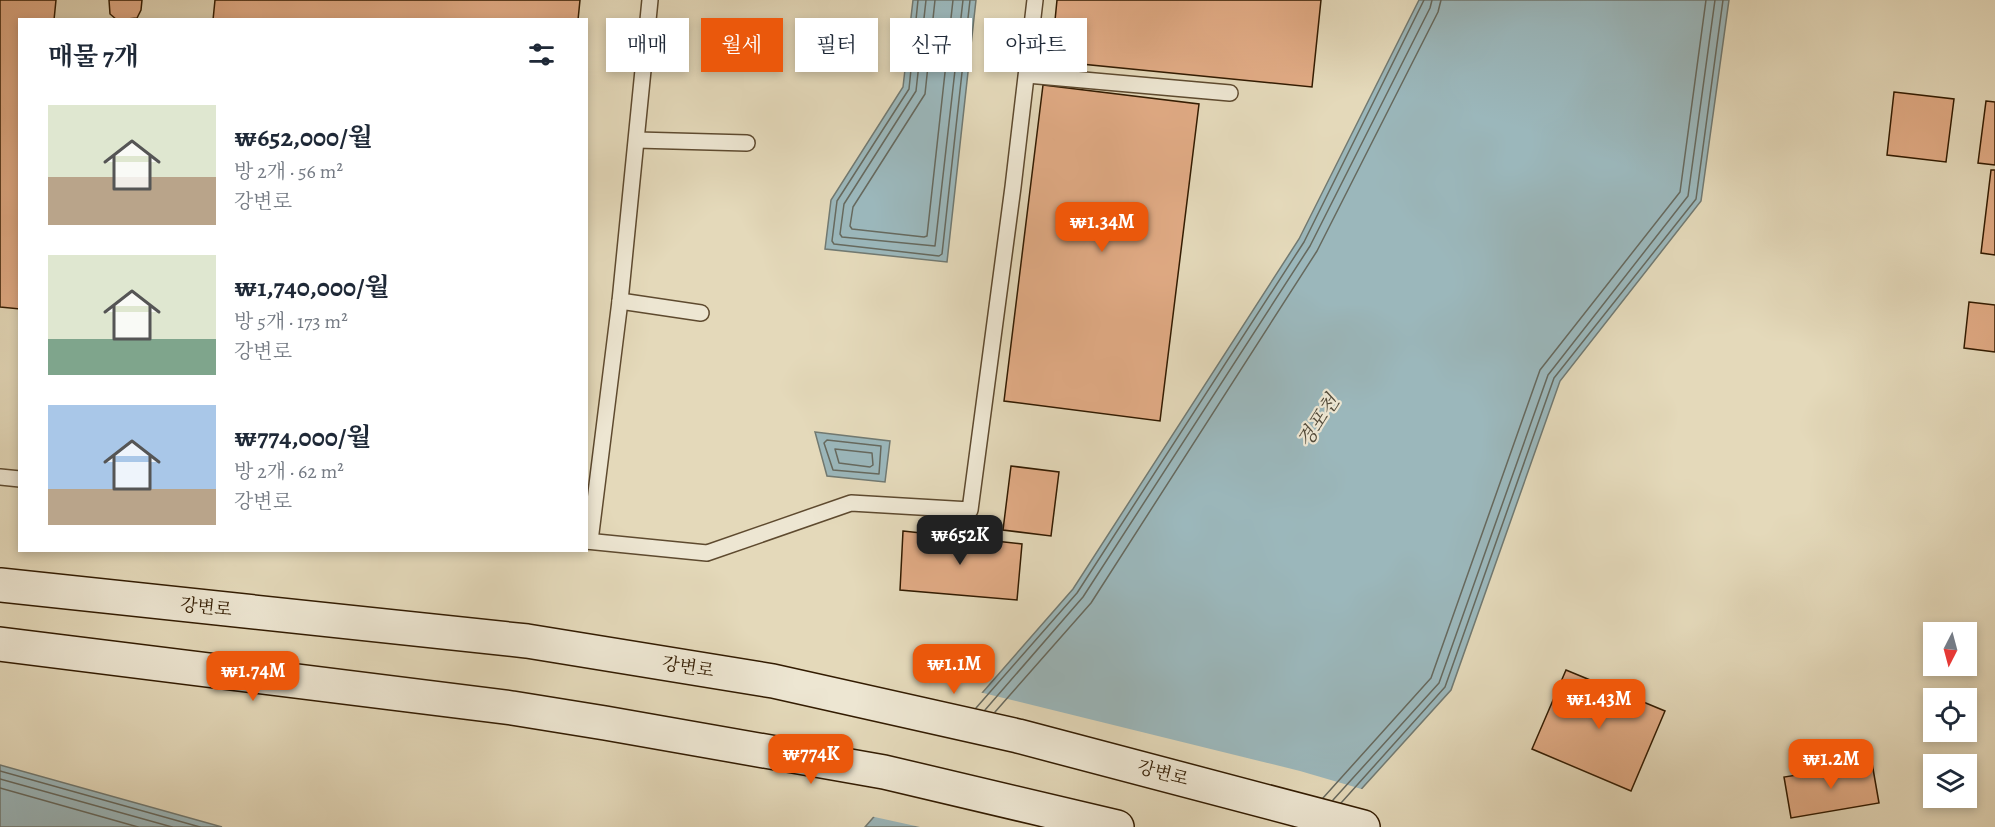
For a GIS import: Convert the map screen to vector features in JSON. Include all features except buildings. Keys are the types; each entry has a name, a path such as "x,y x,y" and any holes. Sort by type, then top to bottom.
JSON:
{"street":[{"name":"강변로","path":"0,585 527,640 772,681 1007,733 1363,827"},
{"path":"0,644 512,708 884,772 1117,827"}],"lane":[{"path":"650,0 620,301 588,541 707,553 851,503 970,510 1035,0"},
{"path":"1027,75 1230,93"},
{"path":"637,140 747,143"},
{"path":"620,301 701,313"},
{"path":"0,477 18,479"}],"water":[{"path":"913,0 976,0 972,36 972,18 911,18"},
{"name":"경포천","path":"1419,0 1729,0 1701,201 1560,381 1451,690 1327,827 865,827 1073,589 1299,239"},
{"path":"905,72 968,72 947,262 825,249 831,200 903,87"},
{"path":"815,432 890,441 885,482 827,476"},
{"path":"0,765 222,827 0,827"}],"pier":[{"path":"979,692 1300,771 1365,790 1331,827 920,827 870,816"}]}
